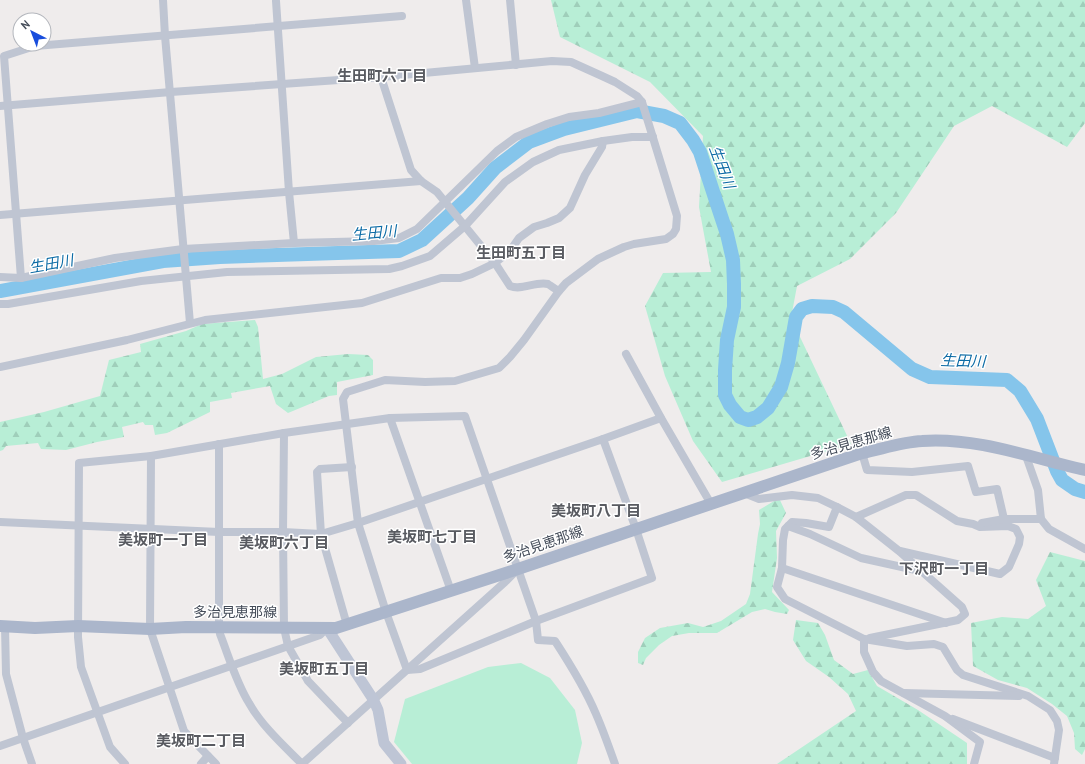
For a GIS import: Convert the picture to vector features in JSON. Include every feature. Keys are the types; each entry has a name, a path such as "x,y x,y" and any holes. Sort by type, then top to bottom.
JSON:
{"main road":[{"name":"多治見恵那線","path":"2,626 35,628 78,626 150,628 327,628 348,625 862,454 896,445 921,441 945,440 971,443 1085,470"}],"street":[{"path":"163,0 182,250 190,323"},
{"path":"466,0 475,68"},
{"path":"510,0 516,65"},
{"path":"276,1 289,192 294,243"},
{"path":"21,278 17,214 4,106 4,56 34,46 402,16"},
{"path":"4,106 381,77 552,61 571,62 615,82 637,96 642,102 677,216 676,230 673,234 666,239 624,247 598,259 566,283 510,358 498,368 455,381 426,382 385,380 347,392 343,399 358,523 386,612 407,670"},
{"path":"381,77 411,170 421,181 437,192 445,201 495,263 510,286 514,288 548,284 559,291"},
{"path":"0,278 21,278 115,258 182,250 294,243 374,241 399,238 417,229 497,151 516,137 547,124 569,117 599,113 642,102"},
{"path":"0,304 8,304 141,281 227,272 389,269 402,266 430,256 465,226 505,182 533,162 559,150 603,141 632,137 653,137"},
{"path":"0,367 126,340 205,320 362,303 441,278 460,278 495,263 510,251 519,238 534,227 559,218 570,208 585,175 602,147 603,141"},
{"path":"0,215 421,181"},
{"path":"626,354 711,504"},
{"path":"125,764 110,747 96,712 81,667 78,638 79,464 151,456 284,433 390,418 465,416 536,621 538,640 555,641 586,692 615,764"},
{"path":"390,418 451,591"},
{"path":"0,522 218,532 282,532 321,534 420,502 661,418"},
{"path":"284,433 282,532 284,628 288,646 308,681 348,723"},
{"path":"407,670 420,669 536,621 652,578 636,529 603,439"},
{"path":"219,444 219,628 232,666 250,705 271,732 302,764 518,569"},
{"path":"862,454 867,470 912,472 968,466 976,492 997,489 1004,519"},
{"path":"151,456 150,628 184,731 216,764"},
{"path":"1026,456 1038,490 1041,519 1050,529 1085,549"},
{"path":"348,625 321,534 317,472 320,469 352,467"},
{"path":"744,494 759,499 792,495 818,498 856,517 923,572 962,607 965,614 958,620 946,623 864,639"},
{"path":"856,517 906,495 916,495 957,521 980,527 1008,526 1016,529 1020,537 1009,567 1000,574 899,551"},
{"path":"837,507 829,527 792,522 785,529 782,568 777,587 785,599 864,639 907,646 934,644 943,647 957,670 964,675 1028,696 1050,710 1057,721 1059,730 1054,761 945,716 881,682 864,652 864,639"},
{"path":"973,524 1004,519 1041,519"},
{"path":"788,526 810,534 861,558 923,572"},
{"path":"782,568 946,623"},
{"path":"2,626 3,674 32,764"},
{"path":"0,746 320,635 327,628 373,699 378,710 384,743 401,764"},
{"path":"902,693 1028,696"},
{"path":"945,716 980,742 974,764"},
{"path":"201,764 208,756"},
{"path":"112,764 118,757"}],"green space":[{"path":"551,0 1085,0 1085,123 1067,147 992,106 954,126 896,213 850,259 797,286 791,318 851,444 722,482 693,441 665,376 645,306 663,273 711,272 699,207 703,136 650,82 560,37"},
{"path":"255,320 258,327 263,379 282,374 316,357 348,354 368,355 373,360 373,375 337,382 337,395 329,396 288,413 276,404 270,386 231,393 232,398 210,402 210,412 167,433 155,435 153,425 145,425 143,422 122,427 124,437 66,450 41,449 38,443 6,446 0,451 0,422 44,412 100,396 109,360 141,352 140,344 186,331 202,324"},
{"path":"779,498 786,513 776,531 777,558 772,592 789,610 787,614 765,609 752,612 717,633 689,633 672,636 659,645 646,658 643,665 638,663 638,652 645,638 660,628 688,623 703,627 721,621 746,604 750,594 760,524 759,510"},
{"path":"1050,552 1085,561 1085,749 1082,755 1075,749 1074,733 1067,716 1052,704 1027,688 998,680 973,666 971,623 1002,617 1028,619 1046,606 1036,580"},
{"path":"796,620 818,623 825,635 834,660 853,674 868,670 877,686 918,710 967,743 967,764 777,764 856,711 848,694 829,677 806,661 793,640"},
{"path":"521,663 550,678 575,710 582,743 577,764 412,764 394,742 405,699 488,667"}],"waterway":[{"name":"生田川","path":"0,291 163,261 220,257 399,251 422,240 468,198 495,168 529,142 564,129 637,111 664,116 680,123 700,152 727,234 733,260 734,307 727,340 725,395 730,405 740,417 748,420 757,417 768,408 781,387 788,363 796,317 802,309 812,306 833,307 844,312 912,369 930,377 1007,380 1020,391 1037,419 1057,471 1062,480 1075,489 1085,492"}],"district":[{"name":"生田町六丁目","path":"382,76"},
{"name":"生田町五丁目","path":"521,253"},
{"name":"美坂町八丁目","path":"596,511"},
{"name":"美坂町七丁目","path":"432,537"},
{"name":"美坂町一丁目","path":"163,540"},
{"name":"美坂町六丁目","path":"284,543"},
{"name":"下沢町一丁目","path":"944,569"},
{"name":"美坂町五丁目","path":"324,669"},
{"name":"美坂町二丁目","path":"201,741"}]}
